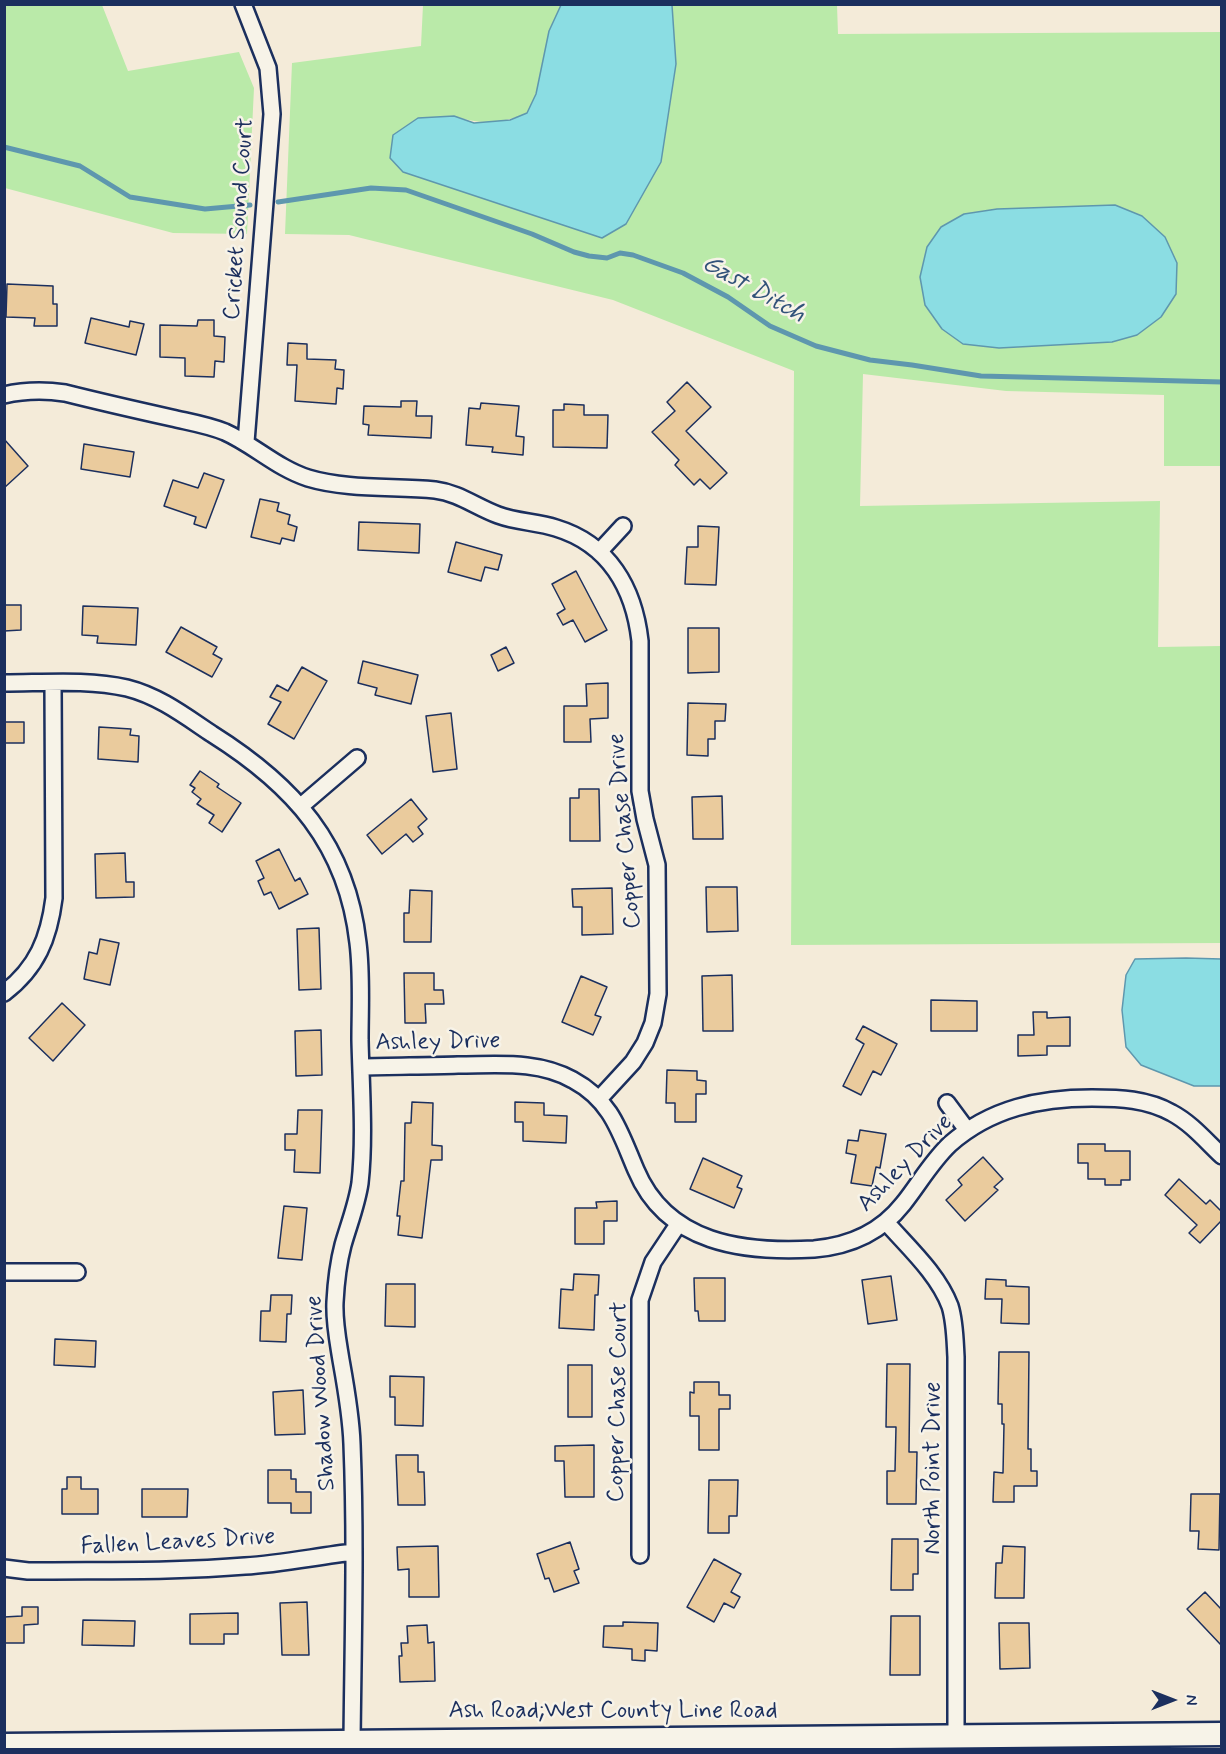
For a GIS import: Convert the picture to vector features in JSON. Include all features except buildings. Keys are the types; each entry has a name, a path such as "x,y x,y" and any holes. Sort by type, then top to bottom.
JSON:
{"main road":[{"name":"Ash Road;West County Line Road","path":"4,1745 1221,1734"}],"street":[{"name":"Cricket Sound Court","path":"243,4 268,68 272,114 246,442"},
{"name":"Copper Chase Drive","path":"4,395 44,390 65,393 212,428 246,442 274,462 307,478 345,484 437,490 458,495 497,515 515,521 555,527 575,536 599,552 622,579 632,599 640,641 640,791 657,865 658,994 653,1023 645,1043 633,1062 599,1099"},
{"path":"599,552 623,526"},
{"name":"Shadow Wood Drive","path":"4,683 112,685 142,693 164,703 234,747 264,769 301,806 318,829 345,884 359,945 361,1067 360,1183 339,1266 335,1303 335,1318 352,1442 354,1552 352,1741"},
{"path":"4,993 16,984 30,968 41,950 51,923 54,898 53,683"},
{"path":"301,806 357,758"},
{"name":"Ashley Drive","path":"361,1067 512,1065 539,1067 554,1071 573,1080 599,1099 620,1128 637,1173 663,1210 701,1236 745,1248 812,1249 834,1247 854,1240 886,1222 905,1202 930,1165 967,1130 1010,1108 1036,1101 1063,1098 1132,1099 1154,1104 1191,1125 1221,1156"},
{"path":"947,1103 967,1130"},
{"name":"North Point Drive","path":"886,1222 931,1273 943,1292 950,1307 954,1330 956,1357 956,1737"},
{"name":"Copper Chase Court","path":"640,1555 640,1300 653,1262 679,1223"},
{"path":"4,1272 77,1272"},
{"name":"Fallen Leaves Drive","path":"4,1568 28,1571 202,1569 248,1566 354,1552"}],"green space":[{"path":"4,5 102,5 128,71 239,52 254,88 247,234 173,233 5,188"},
{"path":"423,5 561,5 549,31 536,94 527,113 491,122 473,121 454,116 403,172 676,64 672,5 837,5 838,34 1221,32 1221,466 1164,466 1164,395 1006,391 863,374 860,506 1160,501 1158,647 1221,646 1221,943 791,945 794,371 613,300 349,235 285,234 292,63 421,46","holes":["1115,205 1112,342 999,348 963,344 964,214 997,209"]}],"water":[{"path":"561,5 672,5 676,64 661,162 626,224 602,238 403,172 390,158 393,135 418,118 454,116 474,123 510,120 527,113 536,94 549,31"},
{"path":"1115,205 1142,216 1165,237 1177,263 1176,294 1161,317 1137,335 1112,342 999,348 963,344 942,329 925,305 920,277 927,247 941,227 964,214 997,209"},
{"path":"1135,959 1221,959 1221,1086 1194,1086 1141,1065 1126,1047 1122,1010 1126,975"}],"waterway":[{"name":"Gast Ditch","path":"4,147 80,166 130,197 205,209 250,205"},
{"name":"Gast Ditch","path":"278,202 371,188 406,190 532,234 574,252 607,258 620,253 633,255 683,273 728,297 770,326 816,346 870,360 981,376 1222,382"}]}
